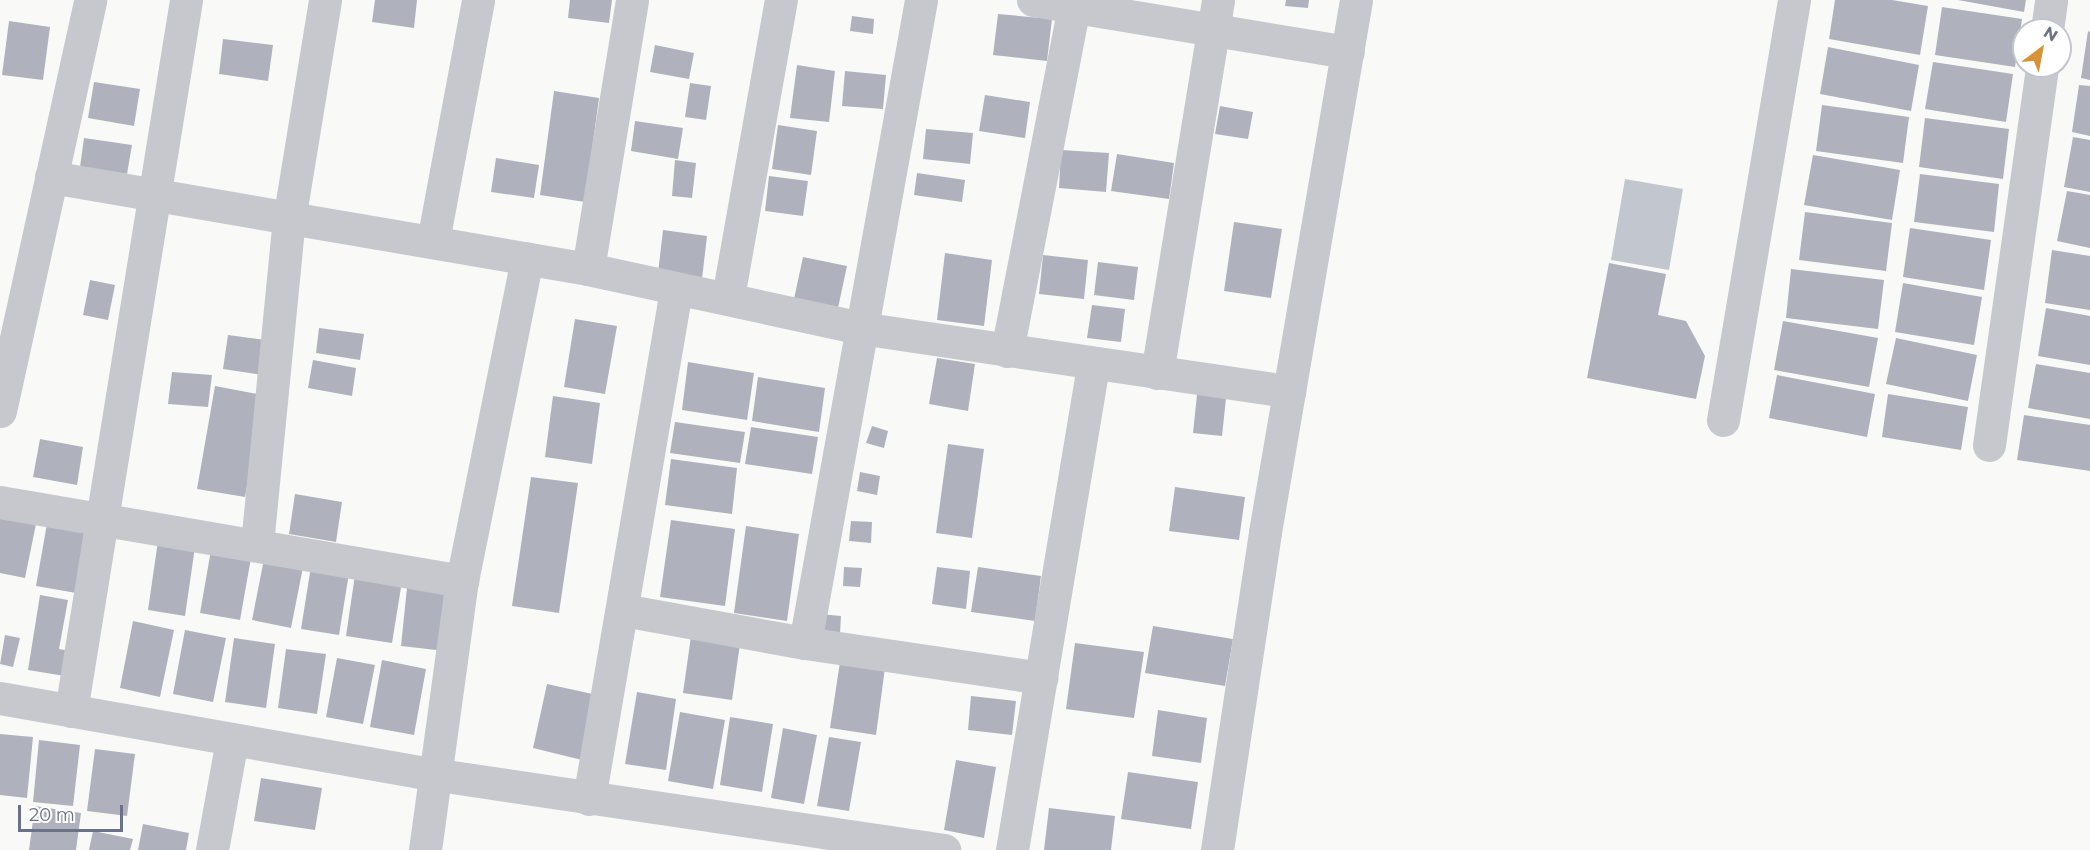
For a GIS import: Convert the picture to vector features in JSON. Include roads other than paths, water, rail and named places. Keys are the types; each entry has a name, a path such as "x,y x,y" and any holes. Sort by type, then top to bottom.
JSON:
{"street":[{"path":"0,411 90,0"},
{"path":"71,711 152,195 186,0"},
{"path":"257,544 289,220 325,0"},
{"path":"433,241 478,0"},
{"path":"588,269 632,0"},
{"path":"728,297 781,0"},
{"path":"805,643 921,0"},
{"path":"1033,0 1216,14 1348,52"},
{"path":"1217,850 1289,391 1356,0"},
{"path":"1724,420 1794,0"},
{"path":"2049,18 2051,0"},
{"path":"1007,351 1074,3"},
{"path":"1157,373 1216,14"},
{"path":"1989,445 2040,78"},
{"path":"51,177 289,220 433,241 588,269 676,290 728,297 860,328 1289,391"},
{"path":"424,850 432,774 462,581 527,258"},
{"path":"589,799 676,290"},
{"path":"1012,850 1094,364"},
{"path":"0,502 257,544 462,581"},
{"path":"623,610 805,643 1041,678"},
{"path":"0,698 432,774 944,850"},
{"path":"212,850 232,740"}]}
